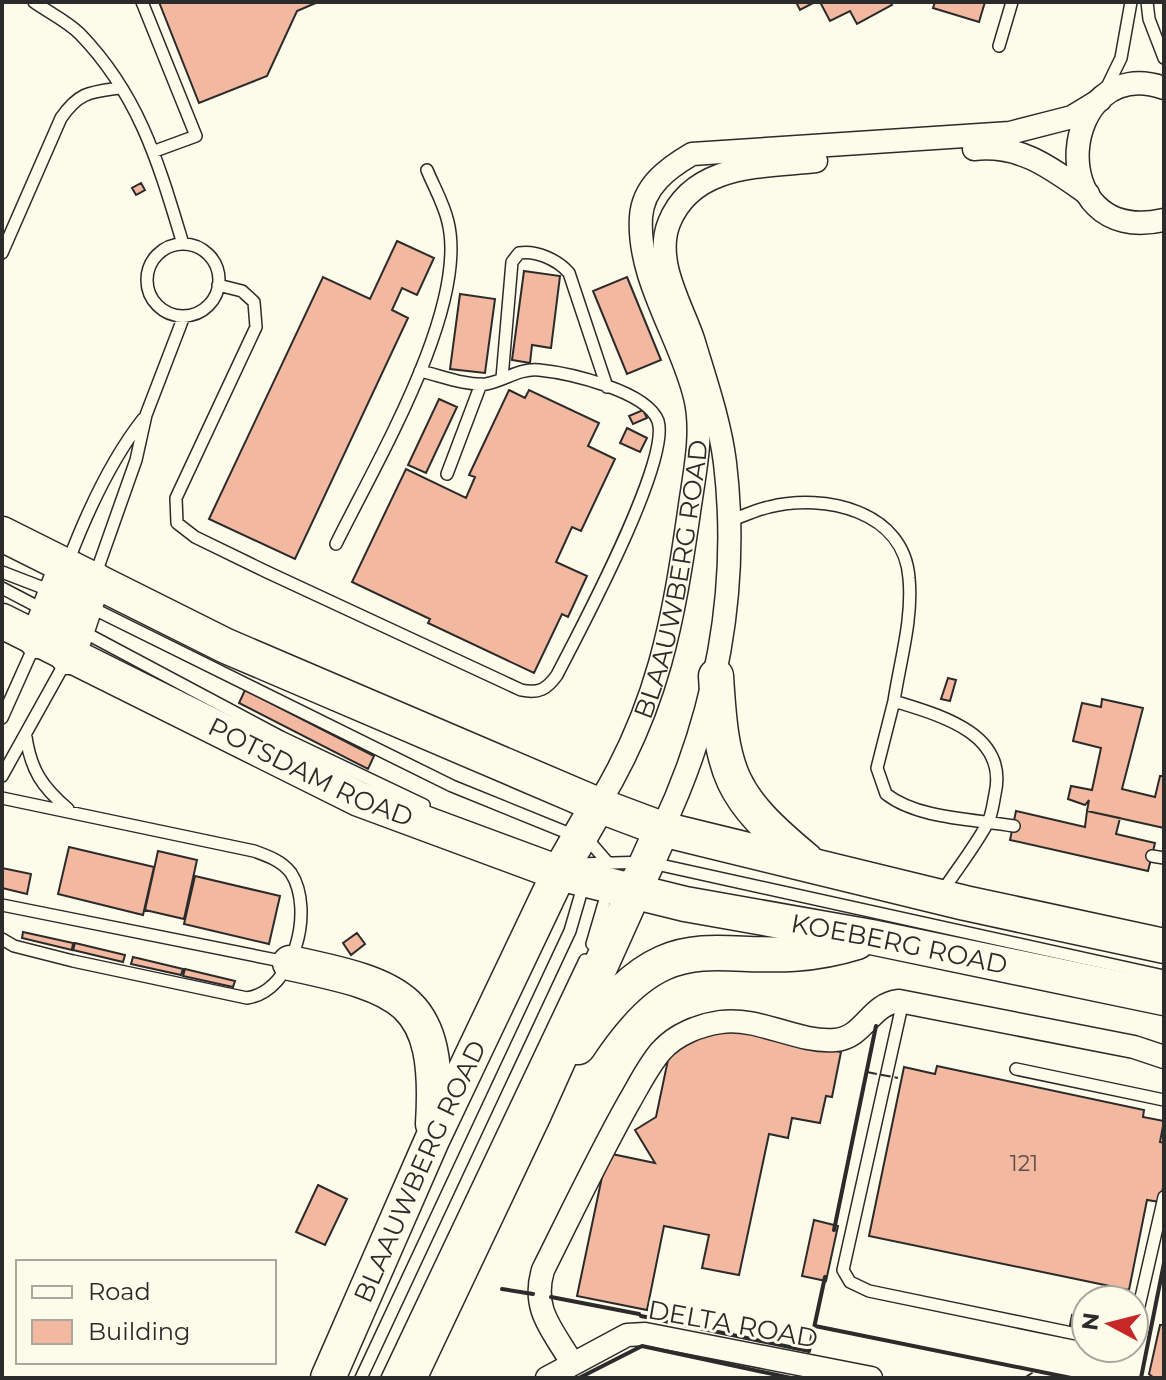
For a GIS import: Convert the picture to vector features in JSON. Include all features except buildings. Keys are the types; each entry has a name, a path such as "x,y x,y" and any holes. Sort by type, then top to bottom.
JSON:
{"main road":[{"name":"POTSDAM ROAD","path":"2,534 66,613 359,799 592,867"},
{"name":"POTSDAM ROAD","path":"2,621 66,613 226,646 598,805 662,829"},
{"path":"716,676 722,747 732,781 751,811 813,866"},
{"name":"BLAAUWBERG ROAD","path":"409,1378 534,1114 592,867 598,805"},
{"name":"BLAAUWBERG ROAD","path":"328,1378 432,1140 592,867 662,829"},
{"name":"KOEBERG ROAD","path":"662,829 1164,946"},
{"name":"KOEBERG ROAD","path":"592,867 871,937 1164,998"},
{"path":"534,1114 610,1003 632,980 657,964 702,952 820,951 871,937"},
{"path":"290,963 373,983 412,1011 426,1033 435,1061 432,1140"}],"street":[{"path":"1164,88 1137,85 1118,90 1072,117 1010,133 692,154 667,168 646,198 674,213 694,187 712,177 741,169 990,147 1016,151 1042,161 1110,214 1123,220 1137,223 1164,220"},
{"path":"1088,194 1080,179 1075,145 1084,121 1100,100"},
{"name":"BLAAUWBERG ROAD","path":"598,805 622,767 665,657 680,579 699,424 689,376 648,267 641,235 646,198"},
{"name":"BLAAUWBERG ROAD","path":"662,829 694,753 716,676 726,608 725,462 709,393 672,287 666,258 668,226 674,213"},
{"path":"572,1363 543,1315 537,1290 543,1270 609,1138 662,1050 690,1031 724,1022 830,1041 859,1030 880,1006 903,1001 1134,1047 1164,1057"},
{"name":"DELTA ROAD","path":"547,1378 627,1335 645,1334 871,1378"}],"lane":[{"path":"34,2 47,6 79,33 135,108 155,151 183,244"},
{"path":"142,2 196,136 155,151"},
{"path":"999,46 1012,2"},
{"path":"1100,100 1121,58 1131,2"},
{"path":"1147,2 1149,19 1164,58"},
{"path":"2,253 61,118 74,100 92,92 120,88"},
{"path":"336,544 420,371 441,309 451,261 448,221 427,170"},
{"path":"183,244 204,251 212,259 218,285 205,309 184,316 163,310 155,302 148,281 154,260 172,246 183,244"},
{"path":"502,378 512,262 519,253 526,252 562,265 569,273 607,387"},
{"path":"218,285 248,295 254,302 258,319 176,498 177,523 195,537 267,572 521,690 540,691 549,687 557,675 613,561 658,450 658,421 646,403 607,387 538,369 481,384 420,371"},
{"path":"2,718 66,613 107,534 136,460 146,415 184,316"},
{"path":"447,474 481,384"},
{"path":"2,776 26,736 66,613 83,524 124,443 146,415"},
{"path":"727,521 770,506 818,504 860,513 886,526 896,538 909,574 909,615 894,701 877,768 886,794 914,808 1014,826"},
{"path":"2,572 66,613 281,737 432,809"},
{"path":"2,588 66,613 452,786 592,867 1164,976"},
{"path":"894,701 947,719 980,738 989,748 998,783 989,821 940,896"},
{"path":"26,736 30,761 39,781 70,810"},
{"path":"2,798 254,851 278,860 290,872 298,889 299,926 290,963 272,987 256,997 239,998 73,961 14,946 2,939"},
{"path":"361,1378 570,931 592,867"},
{"path":"387,1378 593,942 592,867"},
{"path":"2,905 290,963"},
{"path":"903,1001 843,1270 846,1277 869,1291 1070,1333"},
{"path":"1016,1069 1164,1100"},
{"path":"1144,1284 1164,1197"}],"fence":[{"path":"867,1072 898,1078"},
{"path":"1024,1378 1037,1370"}],"wall":[{"path":"834,1230 876,1026"},
{"path":"1141,1378 1164,1263"},
{"path":"641,1316 809,1351 825,1277"},
{"path":"502,1289 533,1294"},
{"path":"551,1297 639,1314"},
{"path":"815,1326 1071,1378"},
{"path":"579,1378 642,1346 791,1378"}]}
